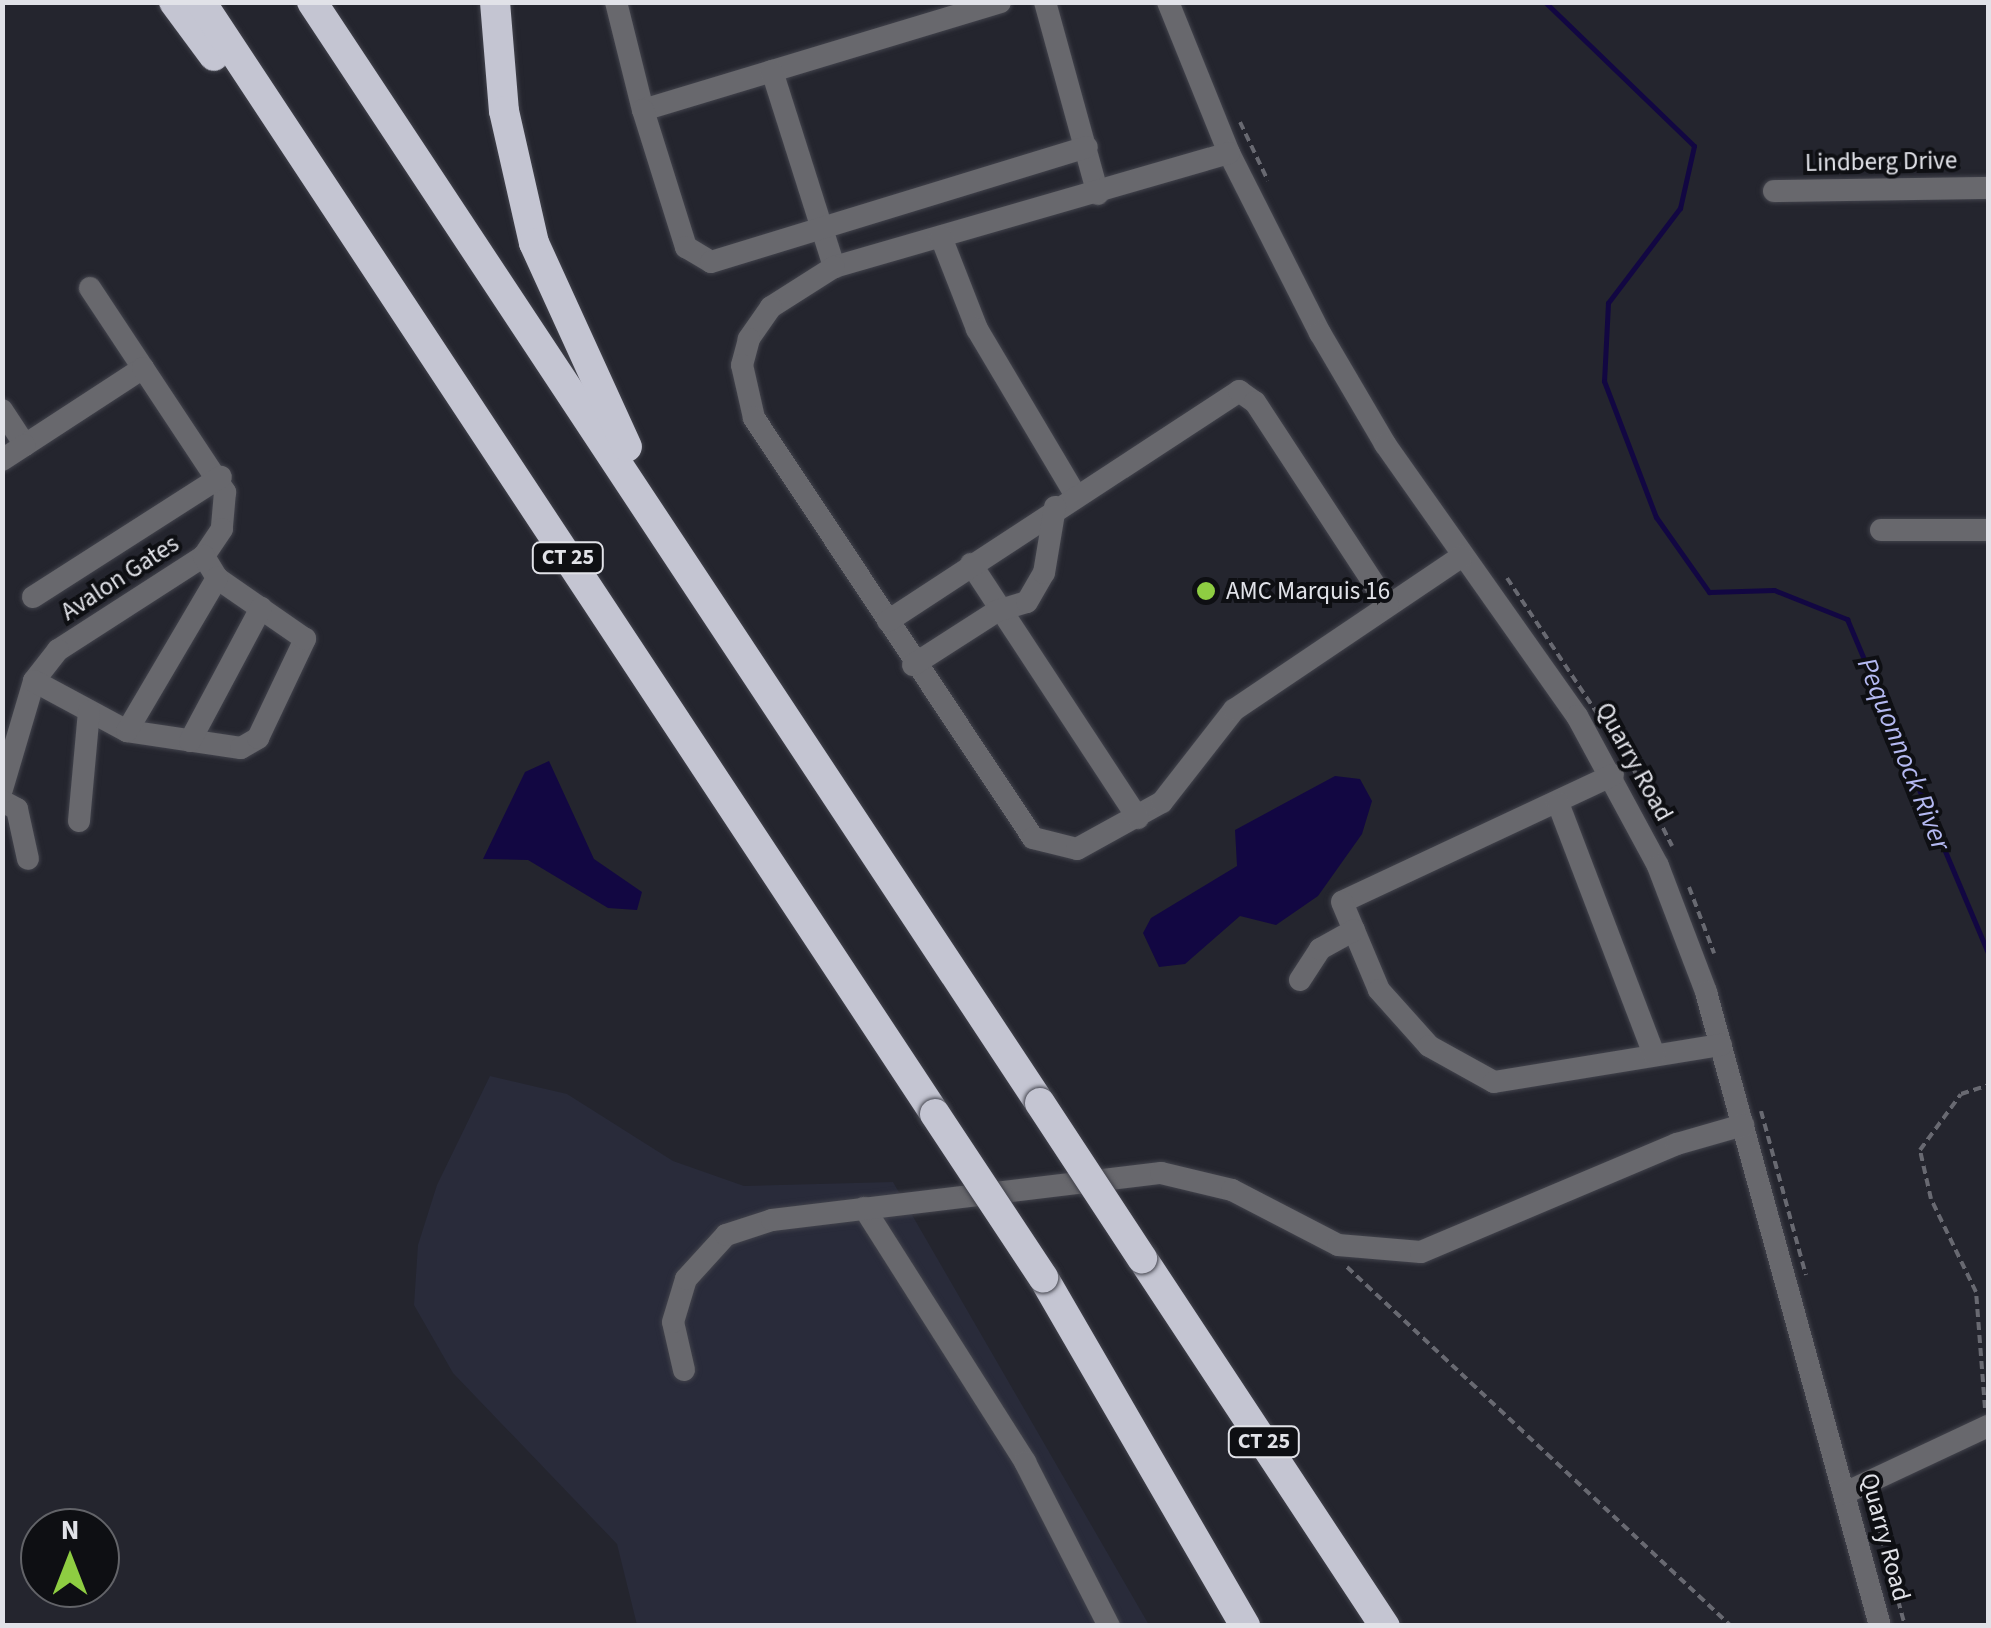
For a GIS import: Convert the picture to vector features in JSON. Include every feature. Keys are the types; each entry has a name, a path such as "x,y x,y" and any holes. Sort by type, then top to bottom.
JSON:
{"highway":[{"path":"174,2 385,281"},
{"name":"CT 25","path":"201,2 1043,1277 1228,1590 1243,1626"},
{"name":"CT 25","path":"312,2 1385,1626"},
{"path":"495,2 510,146 544,272 724,626"}],"street":[{"path":"616,2 643,110 686,247 711,262 1086,148"},
{"path":"643,110 1000,2"},
{"path":"1046,2 1098,194"},
{"name":"Quarry Road","path":"1168,2 1230,153 1320,332 1462,558 1613,775 1670,894 1722,1045 1880,1626"},
{"path":"772,71 834,267"},
{"path":"1230,153 834,267 771,307 749,339 744,390 780,462 1033,838 1077,849 1138,818 1193,769 1234,710 1462,558"},
{"name":"Lindberg Drive","path":"1774,191 1988,188"},
{"path":"941,237 977,329 1075,494"},
{"path":"33,598 221,477 90,288"},
{"path":"2,460 143,368"},
{"path":"888,621 1055,507 1239,392 1256,402 1388,605"},
{"path":"2,410 26,445"},
{"name":"Avalon Gates","path":"2,789 34,681 58,650 204,556 222,528 221,477"},
{"path":"914,665 997,611 1027,602 1044,573 1055,507"},
{"path":"1882,530 1988,530"},
{"path":"34,681 127,732 240,748 258,738 306,648 261,608 217,578 204,556"},
{"path":"971,564 997,611 1138,818"},
{"path":"127,732 217,578"},
{"path":"190,740 261,608"},
{"path":"79,820 90,711"},
{"path":"1613,775 1342,902 1379,990 1429,1046 1494,1082 1722,1045"},
{"path":"2,801 17,810 28,859"},
{"path":"1558,803 1654,1054"},
{"path":"1300,980 1320,949 1354,930"},
{"path":"684,1370 674,1308 712,1245 750,1225 1161,1173 1232,1190 1338,1245 1421,1252 1677,1144 1744,1125"},
{"path":"864,1208 1025,1462 1109,1626"},
{"path":"1844,1493 1986,1427"}],"path":[{"path":"1986,1427 1976,1292 1930,1198 1920,1150 1962,1094 1988,1085"},
{"path":"1342,1263 1731,1626"}],"shaded area":[{"path":"549,761 594,859 642,892 637,910 608,908 528,860 483,859 525,772"},
{"path":"1335,776 1360,779 1372,801 1362,834 1318,896 1276,925 1240,916 1185,964 1159,967 1143,933 1151,918 1237,866 1235,830"},
{"path":"490,1076 567,1094 673,1161 744,1186 893,1182 1149,1625 637,1625 617,1544 453,1373 414,1305 418,1245 437,1185"}],"waterway":[{"name":"Pequonnock River","path":"1545,2 1694,146 1680,208 1608,303 1604,381 1656,517 1709,592 1774,590 1847,619 1988,952"}],"place":[{"name":"AMC Marquis 16","path":"1206,591"}]}
